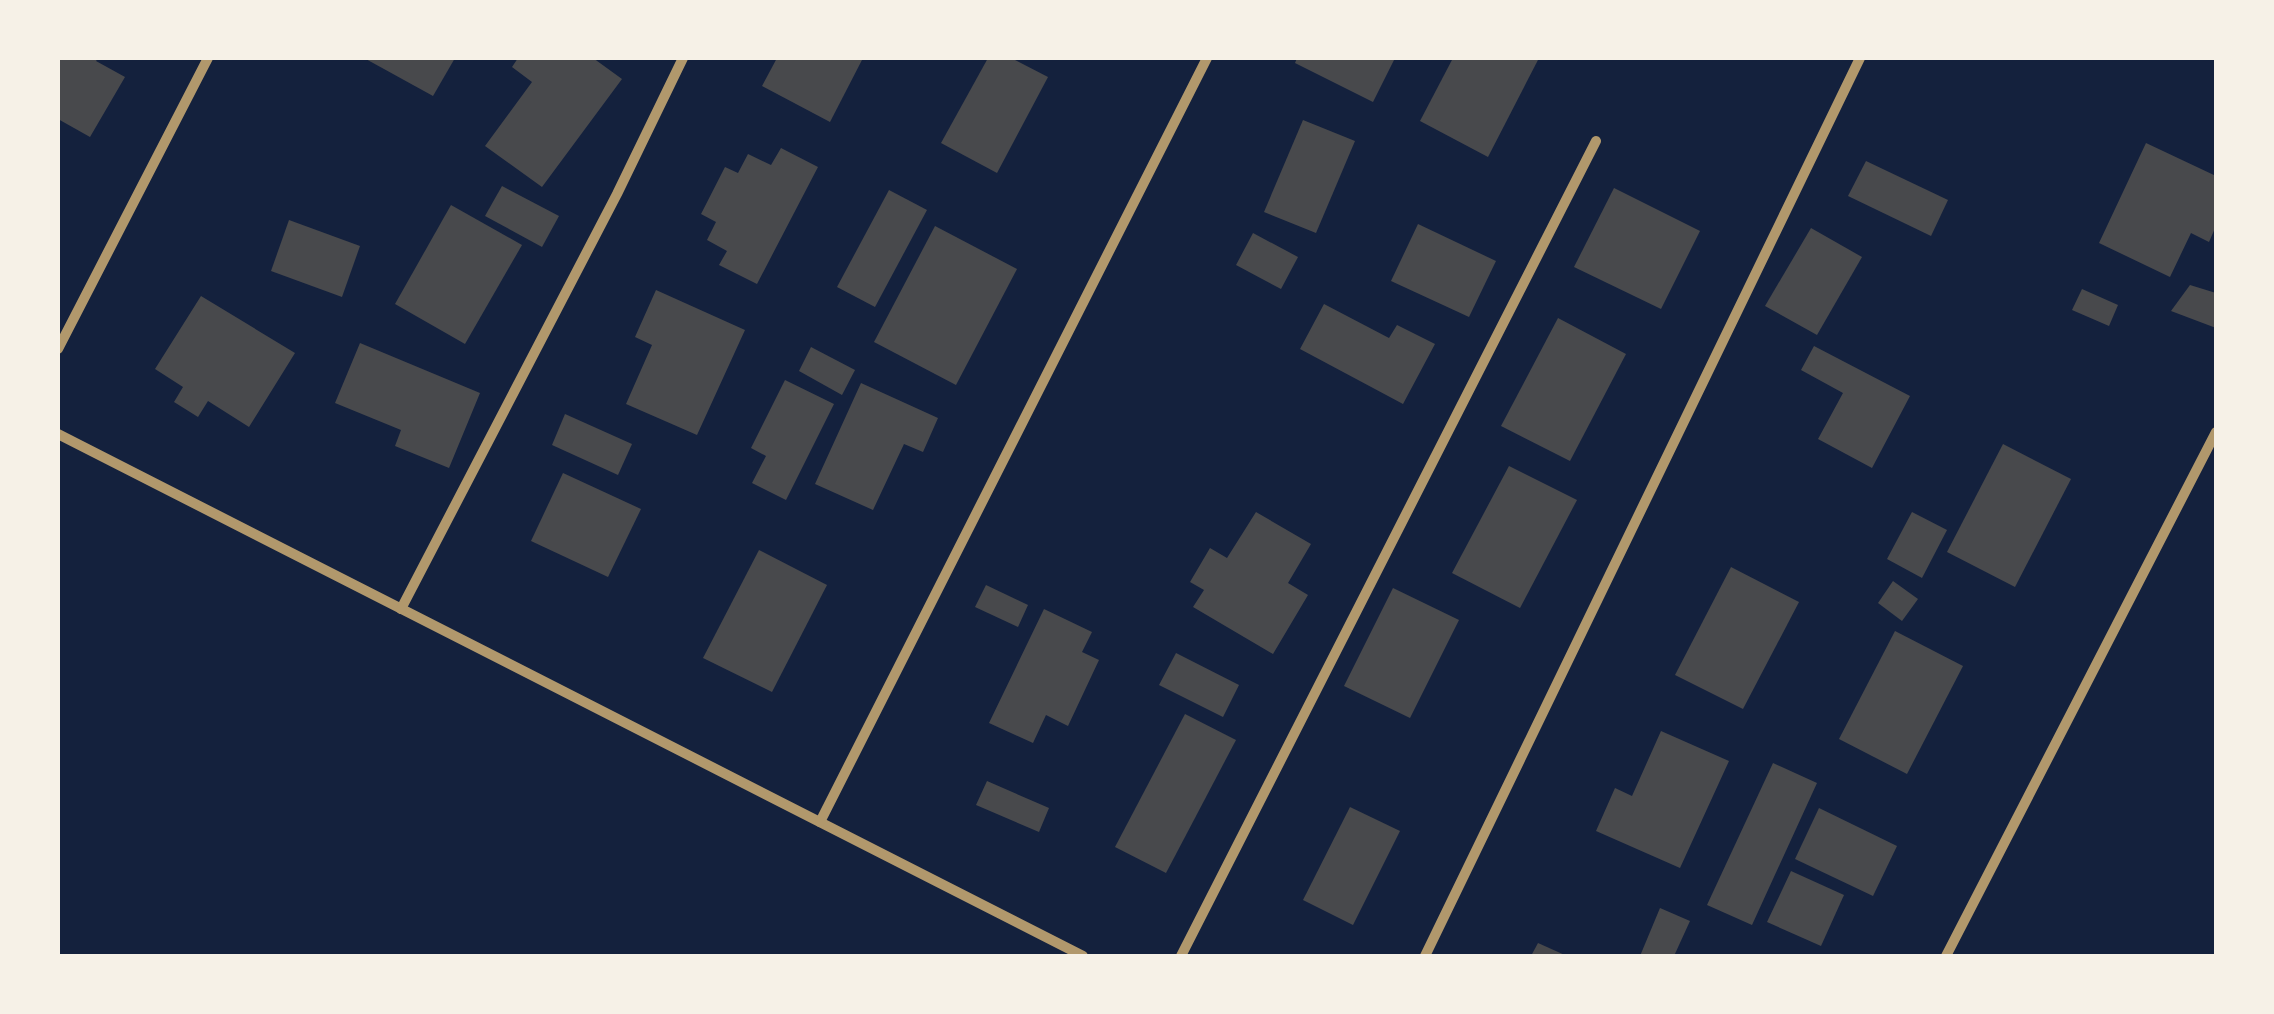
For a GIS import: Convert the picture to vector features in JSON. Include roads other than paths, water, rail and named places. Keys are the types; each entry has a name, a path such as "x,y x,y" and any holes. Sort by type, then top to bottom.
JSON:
{"street":[{"path":"58,349 208,58"},
{"path":"401,609 617,194 683,58"},
{"path":"820,822 1207,58"},
{"path":"1426,956 1860,58"},
{"path":"1182,956 1596,141"},
{"path":"1946,956 2216,432"},
{"path":"58,434 1081,956"}]}
